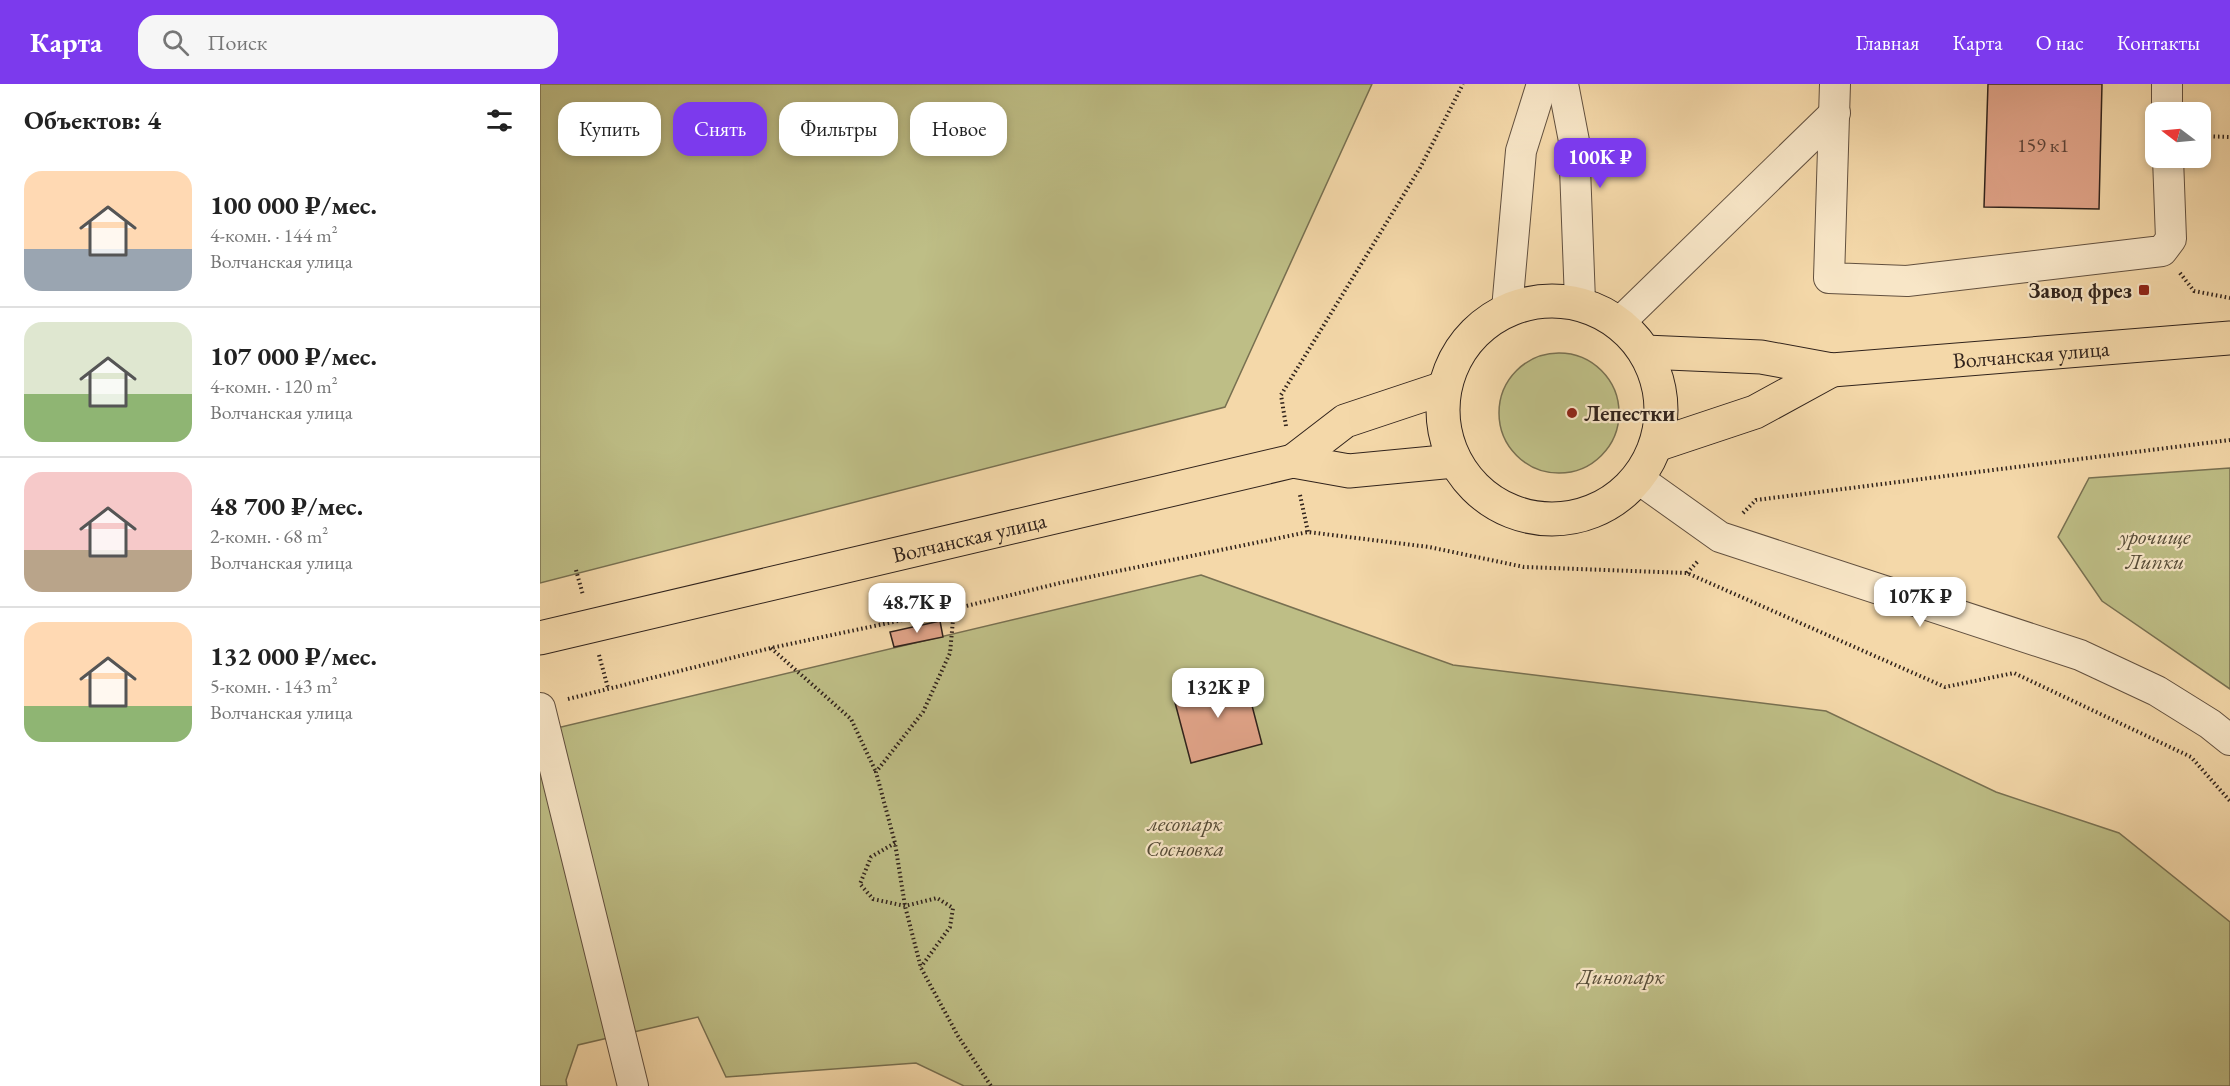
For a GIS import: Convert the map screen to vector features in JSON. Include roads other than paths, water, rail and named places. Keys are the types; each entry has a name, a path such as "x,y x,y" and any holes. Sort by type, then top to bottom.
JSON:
{"main road":[{"path":"1543,300 1580,301 1619,323 1645,351 1658,379 1662,409 1656,445 1640,480 1612,502 1578,517 1542,520 1507,510 1476,490 1454,460 1443,426 1444,388 1456,356 1478,328 1508,309 1543,300"},
{"name":"Волчанская улица","path":"1645,351 1761,357 1832,370 2230,338"},
{"name":"Волчанская улица","path":"1656,445 1755,412 1832,370"},
{"name":"Волчанская улица","path":"1293,461 1345,421 1444,388"},
{"name":"Волчанская улица","path":"540,638 1293,461 1349,471 1454,460"}],"street":[{"path":"1508,309 1521,151 1542,84"},
{"path":"1563,84 1574,141 1580,301"},
{"path":"1835,84 1829,278 1907,281 2162,251 2171,239 2168,168"},
{"path":"2167,84 2167,102"},
{"path":"1619,323 1834,113"},
{"path":"1640,480 1720,537 2080,655 2157,691 2210,724 2230,740"},
{"path":"551,704 633,1086"}],"place":[{"name":"Завод фрез","path":"2144,290"},
{"name":"Лепестки","path":"1572,413"}],"park label":[{"name":"урочище Липки","path":"2155,548"},
{"name":"лесопарк Сосновка","path":"1185,836"},
{"name":"Динопарк","path":"1621,976"}]}
